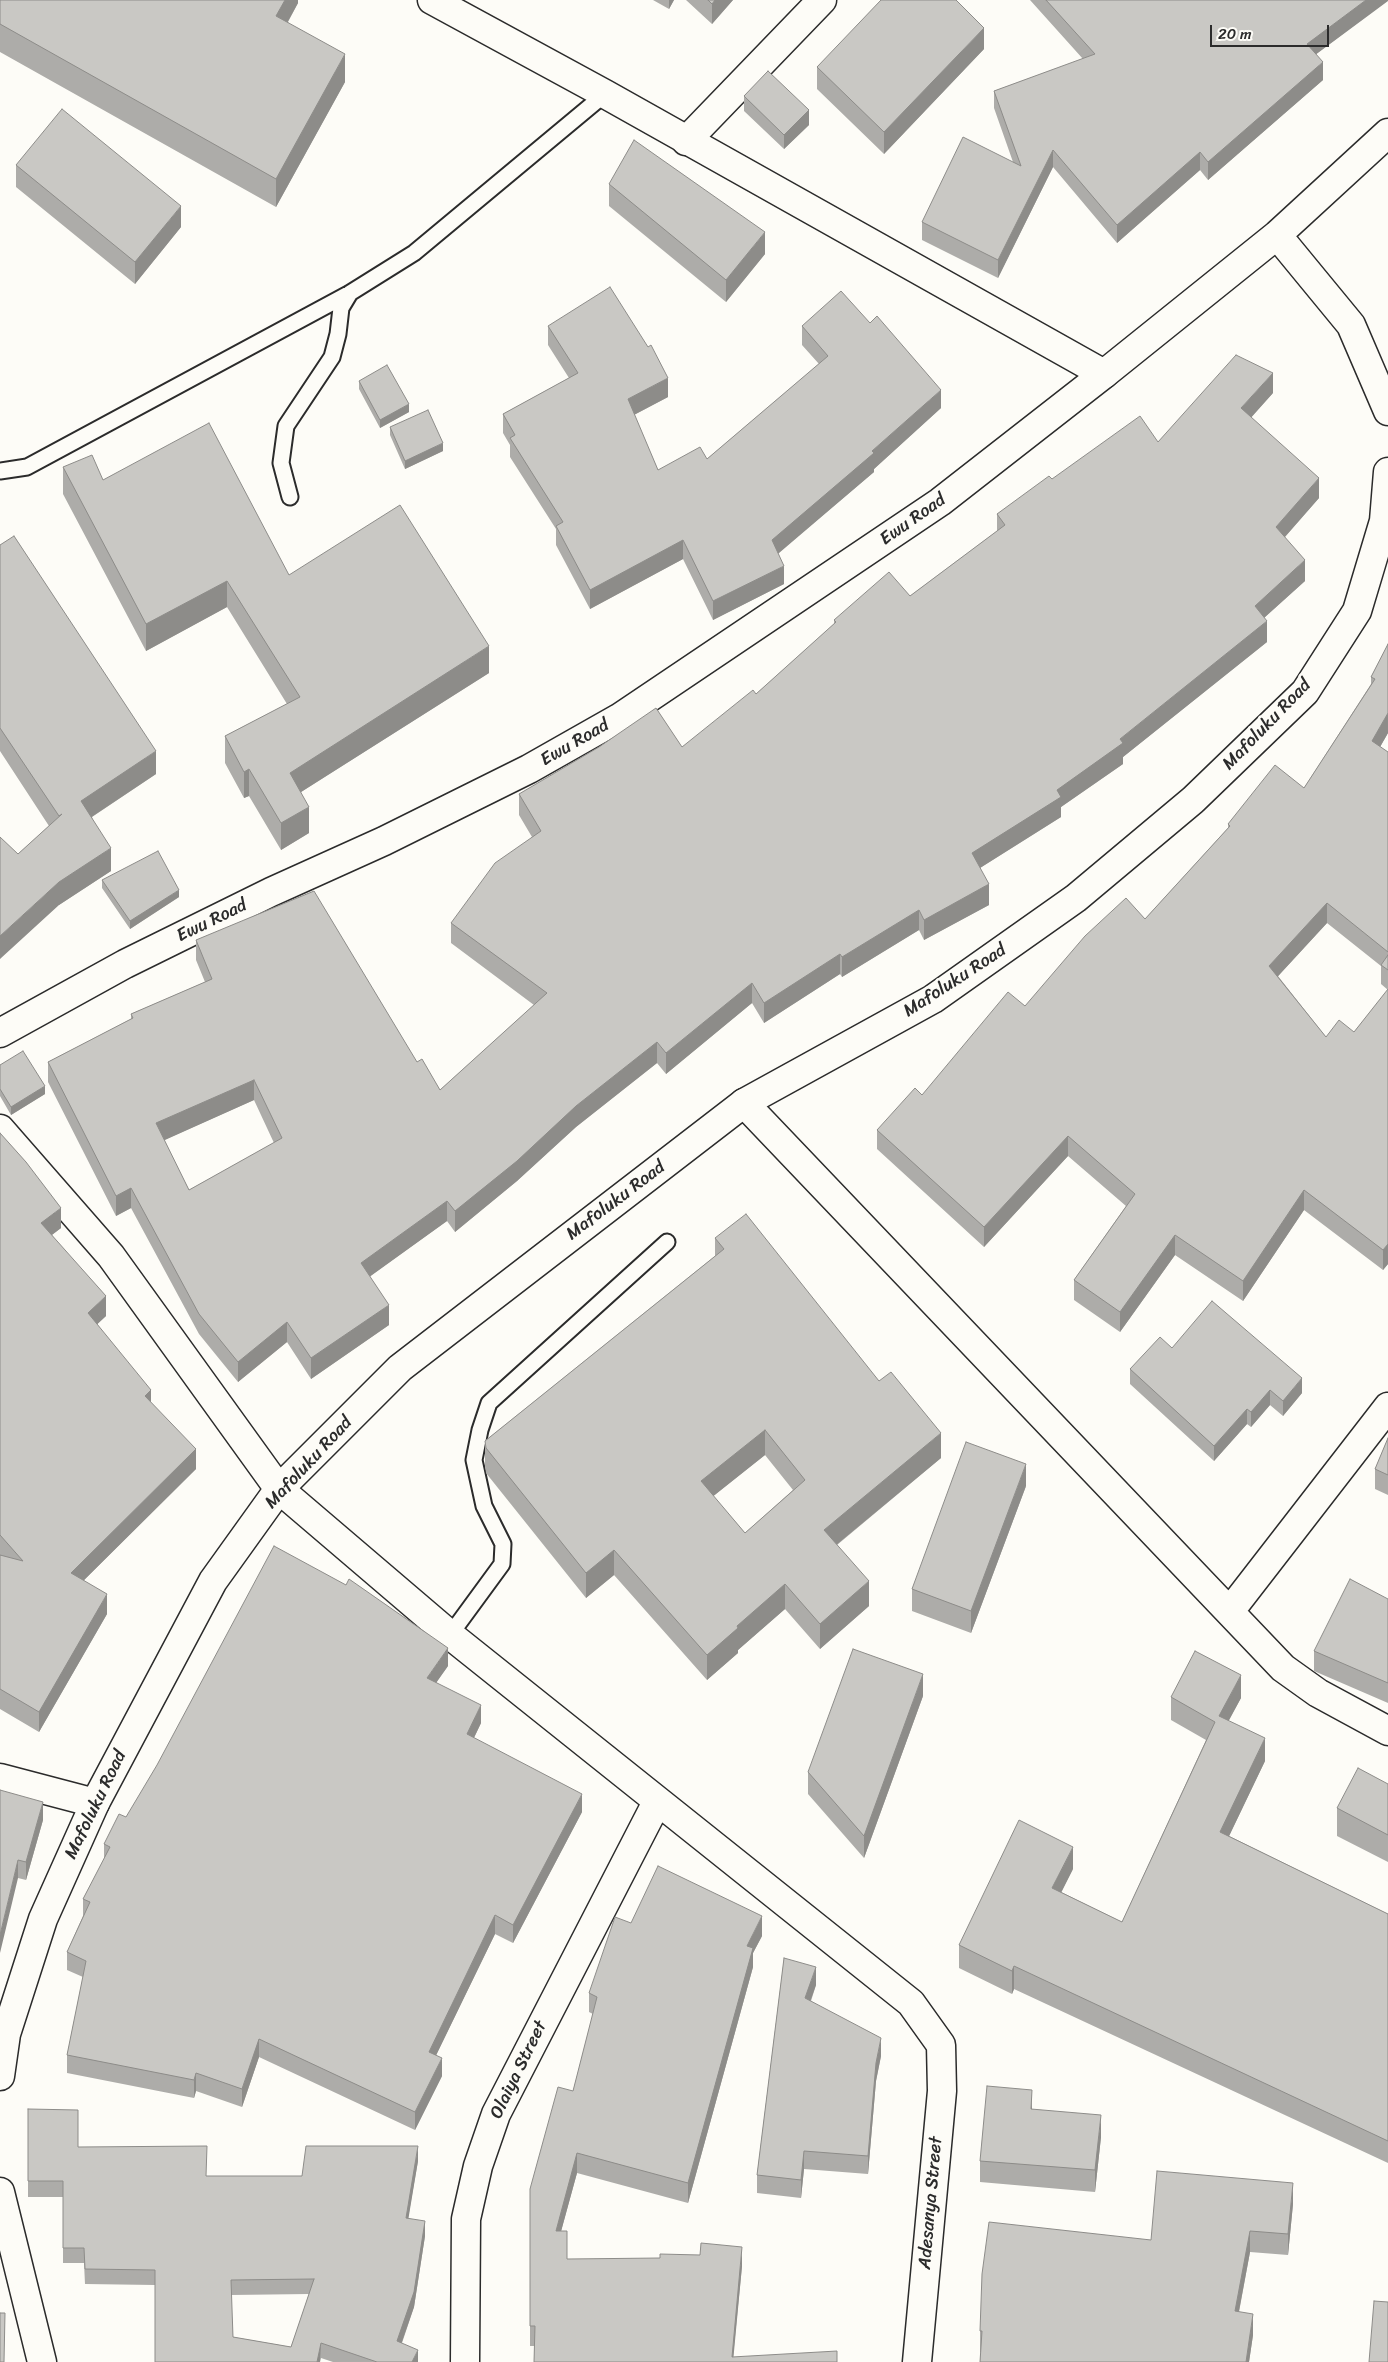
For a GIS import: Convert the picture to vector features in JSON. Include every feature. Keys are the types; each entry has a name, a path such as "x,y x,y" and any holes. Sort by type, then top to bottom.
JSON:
{"street":[{"path":"432,0 605,94 1104,374"},
{"path":"686,141 822,0"},
{"name":"Ewu Road","path":"0,1033 134,960 271,892 384,841 529,769 619,718 940,502 1104,374 1277,235 1388,133"},
{"path":"1277,235 1351,325 1388,411"},
{"name":"Mafoluku Road","path":"0,2076 6,2034 43,1919 95,1803 213,1581 279,1489 400,1368 744,1103 933,999 1076,898 1193,800 1305,692 1357,610 1384,522 1388,472"},
{"path":"744,1103 1283,1668 1318,1693 1388,1731"},
{"path":"0,1130 111,1256 279,1489 450,1635 657,1802"},
{"path":"1230,1611 1388,1407"},
{"path":"0,1778 95,1803"},
{"name":"Adesanya Street","path":"657,1802 911,2003 941,2045 942,2091 917,2362"},
{"name":"Olaiya Street","path":"465,2362 466,2219 478,2166 496,2114 657,1802"},
{"path":"0,2192 42,2362"}],"lane":[{"path":"0,471 27,467 350,293 414,253 605,94"},
{"path":"290,497 281,463 286,426 332,357 338,334 341,308 350,293"},
{"path":"450,1635 502,1564 503,1544 484,1506 474,1460 480,1430 489,1404 667,1242"}],"building":[{"path":"0,0 285,0 276,16 345,54 276,179 0,24"},
{"path":"881,0 956,0 984,28 884,132 817,67"},
{"path":"1046,0 1366,0 1307,44 1323,62 1208,162 1200,152 1117,225 1053,150 998,260 922,222 963,137 1021,166 994,91 1095,54"},
{"path":"768,71 809,110 784,135 744,96"},
{"path":"62,109 181,206 135,262 16,165"},
{"path":"634,140 765,232 726,280 609,184"},
{"path":"610,287 648,347 651,345 668,378 628,399 658,470 700,447 707,459 828,356 802,326 841,291 870,323 877,316 941,390 872,451 874,453 772,540 784,566 713,601 683,540 590,590 556,526 563,522 510,438 515,435 503,414 578,373 548,326"},
{"path":"1236,355 1273,373 1241,408 1319,478 1276,527 1305,560 1255,606 1267,621 1120,739 1123,743 1057,790 1061,797 972,853 989,884 924,920 919,910 842,957 840,954 764,1003 752,983 666,1053 657,1042 576,1106 517,1161 455,1211 447,1201 361,1263 389,1305 311,1358 287,1322 238,1362 199,1314 131,1188 116,1196 48,1062 133,1018 131,1014 212,979 196,940 314,891 417,1062 422,1059 440,1090 547,993 451,923 495,863 541,831 519,794 599,747 656,708 682,747 753,690 756,694 836,622 834,620 889,572 910,596 1005,525 997,514 1049,476 1052,479 1140,416 1158,442","holes":["254,1080 282,1138 189,1190 156,1123"]},
{"path":"387,365 409,404 380,420 359,381"},
{"path":"428,410 443,443 405,461 390,427"},
{"path":"209,423 289,575 400,505 489,646 290,773 309,807 281,823 249,769 244,772 225,736 300,697 227,581 146,624 63,467 92,455 103,480"},
{"path":"14,536 156,751 81,801 111,848 59,882 0,936 0,837 18,854 62,814 59,816 0,728 0,545"},
{"path":"1388,644 1388,713 1372,741 1388,752 1388,952 1327,903 1269,966 1326,1037 1339,1020 1354,1032 1388,989 1388,1244 1383,1250 1304,1190 1243,1281 1175,1235 1120,1312 1074,1280 1135,1194 1068,1136 984,1227 877,1130 915,1088 922,1095 1008,992 1025,1006 1085,936 1126,898 1145,919 1230,826 1228,824 1275,765 1304,788 1375,679 1371,677"},
{"path":"158,851 179,890 130,921 102,880"},
{"path":"1388,955 1388,970 1381,965"},
{"path":"23,1051 45,1086 11,1107 0,1089 0,1065"},
{"path":"0,1133 26,1162 61,1208 41,1223 106,1296 88,1313 151,1390 145,1396 196,1449 71,1573 107,1594 39,1712 0,1689 0,1555 23,1561 0,1535"},
{"path":"746,1214 879,1381 891,1372 941,1433 824,1530 869,1581 820,1624 785,1584 707,1655 614,1550 586,1573 486,1448 485,1441 724,1249 715,1238","holes":["765,1430 805,1480 745,1533 701,1481"]},
{"path":"1212,1301 1302,1378 1283,1401 1270,1390 1251,1412 1247,1409 1214,1446 1130,1369 1160,1337 1172,1348"},
{"path":"1388,1438 1388,1475 1375,1469"},
{"path":"966,1442 1026,1464 971,1611 912,1589"},
{"path":"274,1546 346,1585 349,1579 448,1648 427,1678 481,1705 467,1734 582,1794 513,1925 495,1915 429,2052 442,2058 415,2112 259,2039 242,2089 196,2073 194,2080 67,2055 86,1961 67,1952 90,1902 83,1899 110,1847 104,1844 119,1814 126,1817 157,1765"},
{"path":"1350,1579 1388,1599 1388,1683 1314,1651"},
{"path":"853,1649 923,1674 864,1836 808,1772"},
{"path":"1195,1651 1241,1675 1219,1716 1265,1738 1220,1832 1388,1914 1388,2141 1014,1966 1012,1971 959,1945 1019,1820 1073,1847 1052,1888 1122,1922 1215,1722 1171,1697"},
{"path":"1358,1768 1388,1784 1388,1835 1337,1808"},
{"path":"0,1790 43,1802 26,1862 18,1860 0,1935"},
{"path":"658,1866 762,1916 747,1946 753,1948 688,2183 577,2153 556,2231 567,2231 567,2259 660,2258 660,2254 700,2255 701,2243 742,2247 732,2357 837,2351 837,2362 534,2362 535,2326 530,2326 530,2189 558,2087 573,2091 597,1997 589,1993 615,1917 631,1923"},
{"path":"784,1958 816,1967 805,1998 881,2038 876,2063 868,2156 804,2151 801,2180 757,2175"},
{"path":"987,2086 1032,2090 1031,2109 1101,2115 1095,2170 980,2161"},
{"path":"28,2109 78,2110 78,2147 207,2146 206,2176 302,2176 306,2146 418,2146 406,2218 425,2221 414,2292 397,2341 418,2350 412,2362 377,2362 321,2343 317,2362 155,2362 155,2270 85,2269 84,2248 63,2248 63,2181 28,2181","holes":["314,2279 291,2347 233,2337 231,2280"]},
{"path":"1157,2171 1293,2183 1288,2234 1250,2231 1235,2311 1253,2314 1246,2362 980,2362 982,2274 989,2222 1151,2240"},
{"path":"1374,2301 1388,2302 1388,2362 1369,2362"},
{"path":"0,2313 5,2313 4,2362 0,2362"}]}
